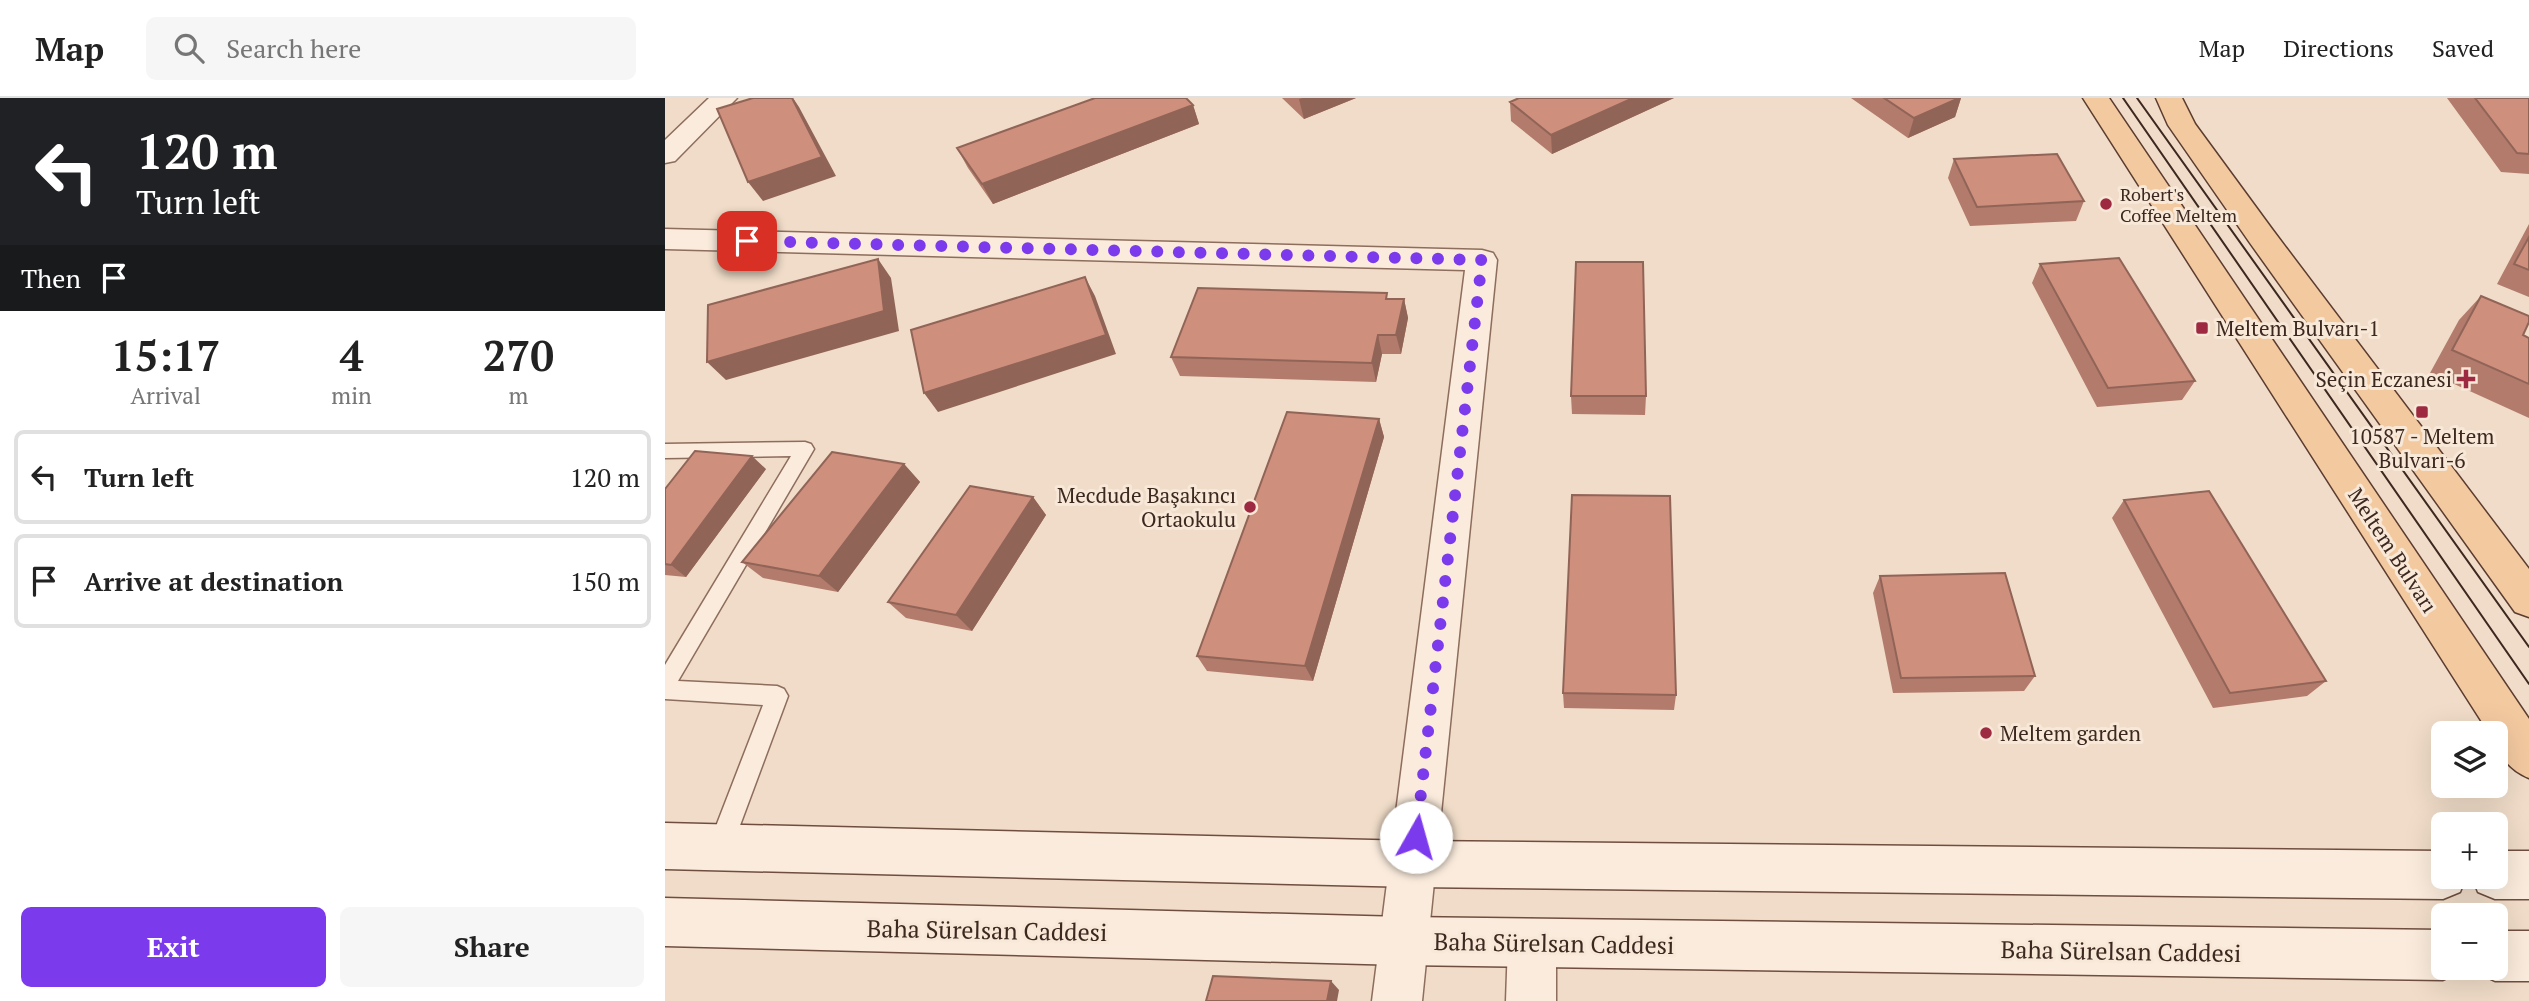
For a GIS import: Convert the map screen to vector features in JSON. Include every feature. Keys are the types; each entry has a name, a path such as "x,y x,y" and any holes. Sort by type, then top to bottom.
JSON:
{"main road":[{"path":"665,155 724,98"},
{"name":"Meltem Bulvarı","path":"2097,98 2529,757"},
{"path":"2169,98 2182,125 2261,236 2529,600"},
{"path":"665,239 1482,260 1397,1001"},
{"path":"665,846 1413,864 2431,874"},
{"path":"2508,875 2529,875"},
{"name":"Baha Sürelsan Caddesi","path":"665,922 1403,941 2431,955"},
{"path":"1531,1001 1532,943"},
{"path":"2508,956 2529,956"}],"lane":[{"path":"665,451 805,449 665,684"},
{"path":"665,690 777,695 720,847"}],"building":[{"path":"753,98 792,98 822,157 748,182 717,109"},
{"path":"1095,98 1186,98 1193,105 982,184 957,148"},
{"path":"1519,98 1633,98 1551,135 1510,102"},
{"path":"1884,98 1959,98 1914,118"},
{"path":"2475,98 2529,98 2529,154 2517,153"},
{"path":"2057,154 2084,201 1977,207 1954,159"},
{"path":"2529,237 2529,270 2514,264"},
{"path":"2119,258 2195,381 2108,388 2040,264"},
{"path":"878,259 884,311 707,362 708,305"},
{"path":"1576,262 1643,262 1646,396 1571,396"},
{"path":"1085,277 1106,335 924,393 911,330"},
{"path":"1198,288 1387,293 1386,299 1404,299 1396,335 1378,335 1372,363 1171,357"},
{"path":"2481,296 2529,316 2523,335 2529,338 2529,384 2452,350"},
{"path":"1287,412 1379,419 1305,666 1197,656"},
{"path":"695,451 752,456 671,565 665,564 665,489"},
{"path":"832,452 904,464 819,576 742,562"},
{"path":"970,486 1033,497 956,615 888,602"},
{"path":"2209,491 2326,681 2230,693 2124,500"},
{"path":"1572,495 1670,496 1676,695 1563,693"},
{"path":"2005,573 2035,676 1901,678 1880,576"},
{"path":"1213,976 1331,981 1327,1001 1206,1001"}],"tram line":[{"path":"2123,98 2529,684"},
{"path":"2137,98 2529,647"}],"place":[{"name":"Robert's Coffee Meltem","path":"2106,204"},
{"name":"Meltem Bulvarı-1","path":"2202,328"},
{"name":"Seçin Eczanesi","path":"2466,379"},
{"name":"10587 - Meltem Bulvarı-6","path":"2422,412"},
{"name":"Mecdude Başakıncı Ortaokulu","path":"1250,507"},
{"name":"Meltem garden","path":"1986,733"}],"route":[{"path":"747,241 1482,260 1416,837"}]}
